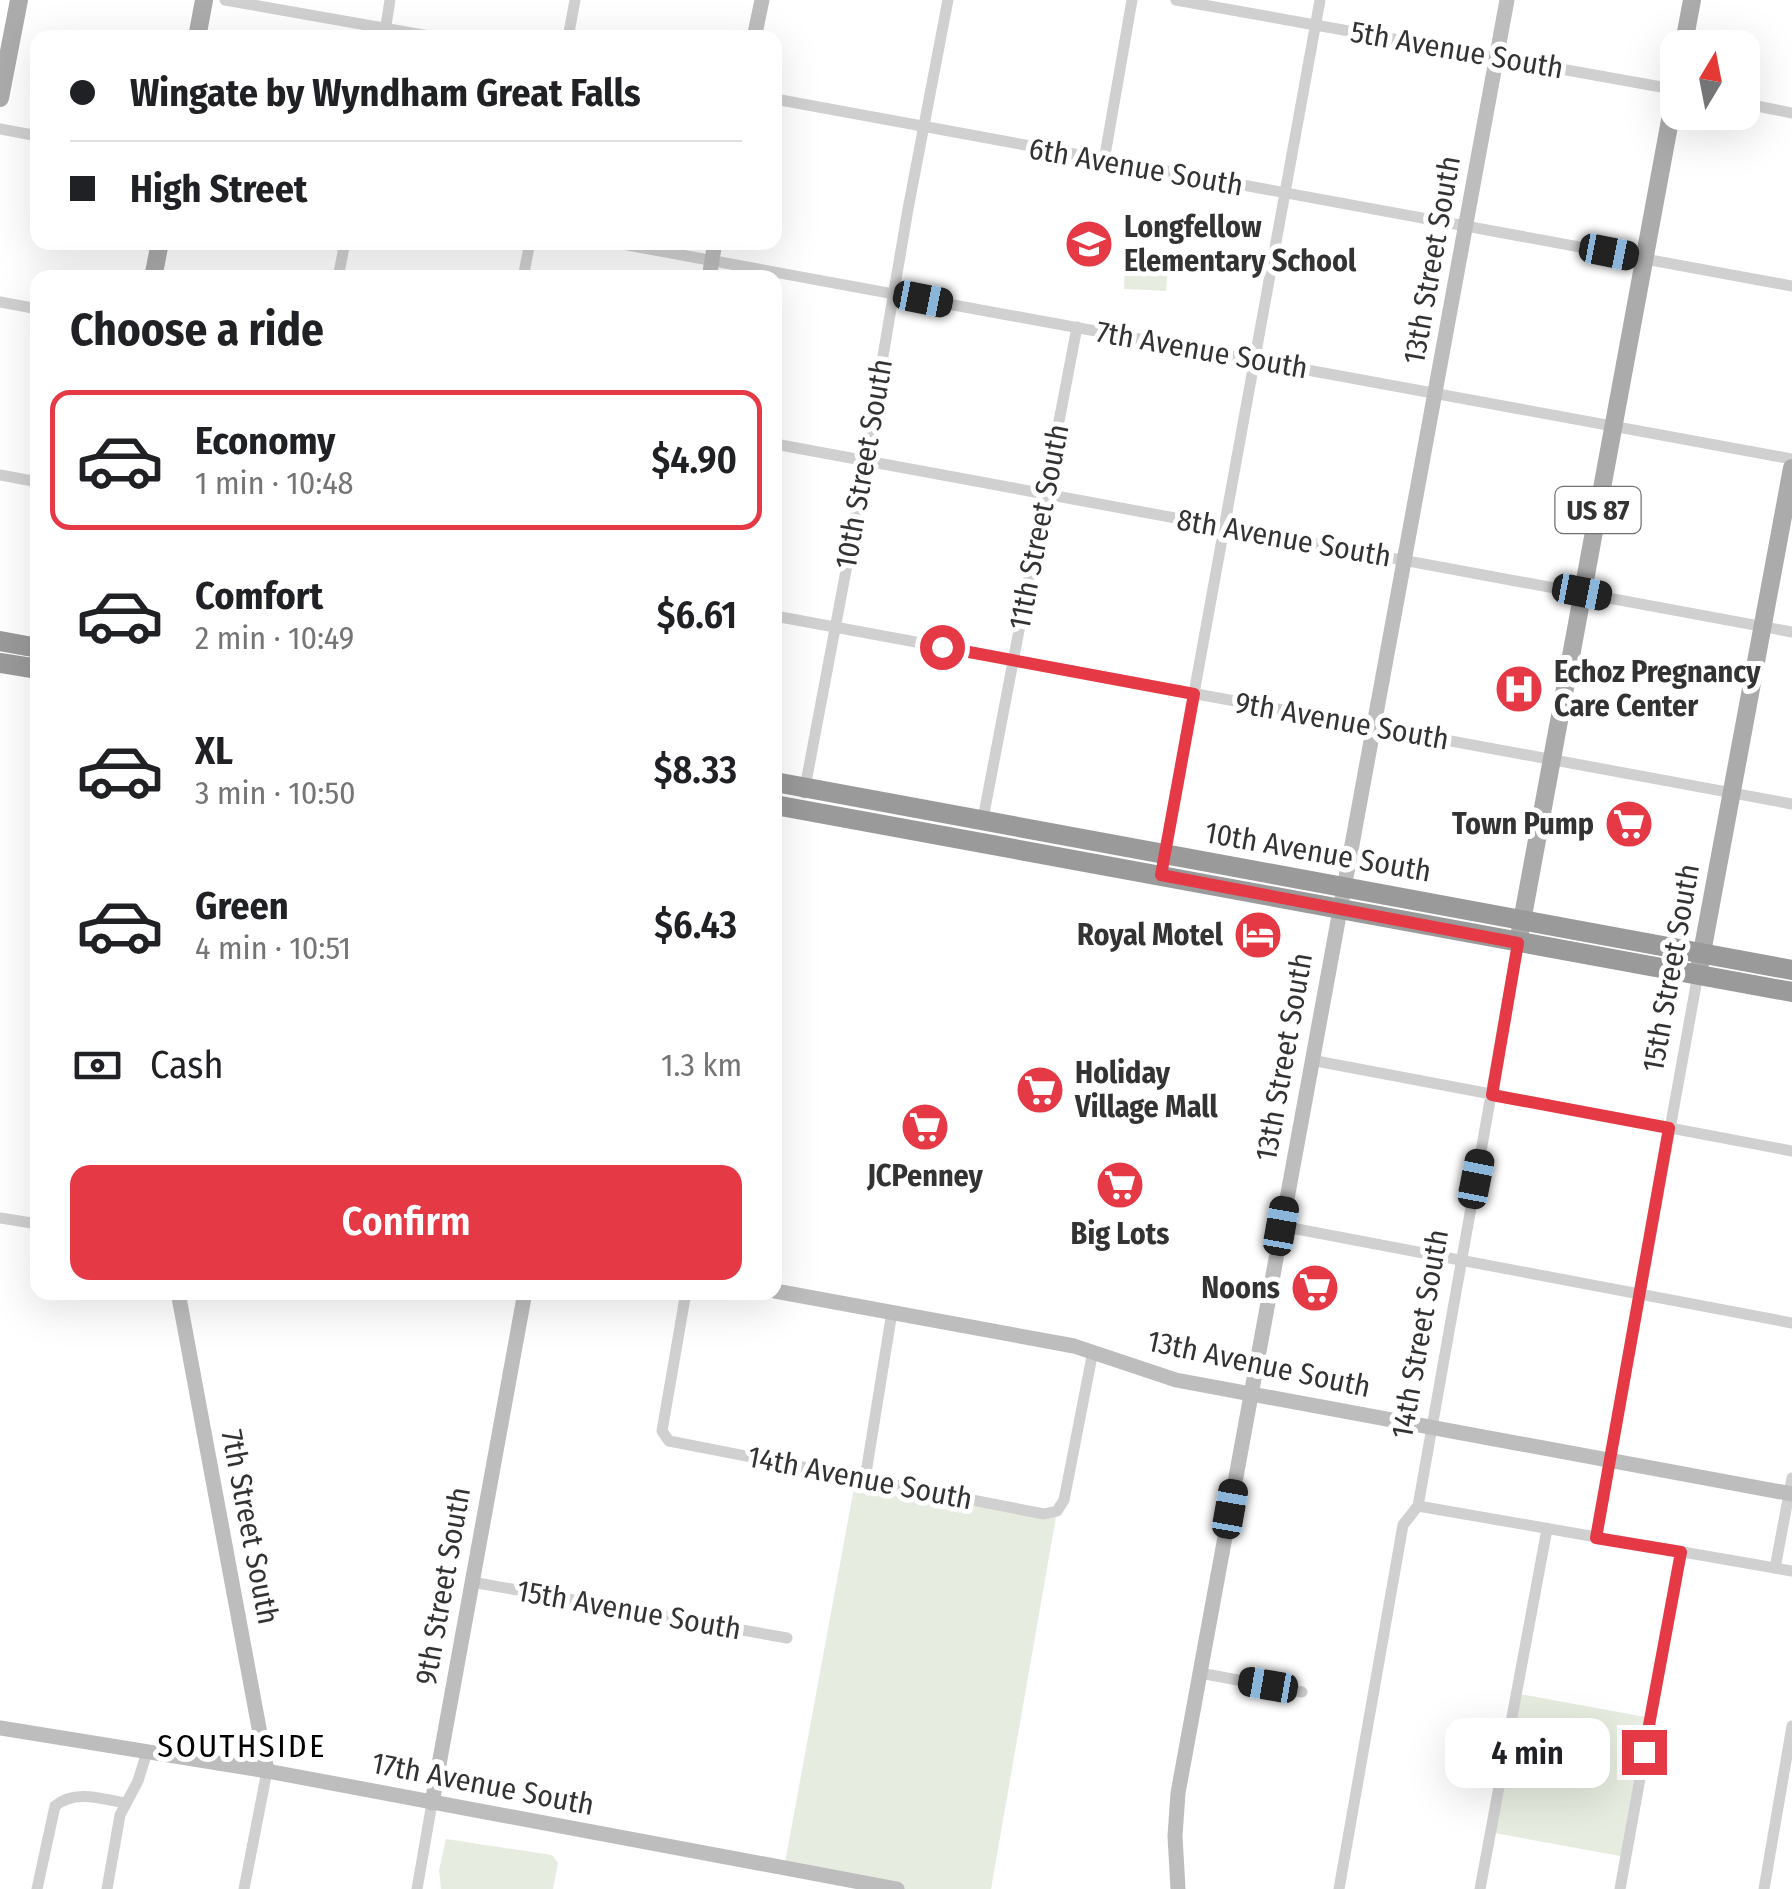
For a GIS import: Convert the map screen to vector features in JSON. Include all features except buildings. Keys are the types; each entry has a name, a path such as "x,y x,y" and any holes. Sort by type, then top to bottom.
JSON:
{"highway":[{"path":"0,640 30,646"},
{"path":"0,662 30,668"},
{"name":"10th Avenue South","path":"782,783 982,820 1339,909 1518,943 1699,964 1792,970"},
{"name":"10th Avenue South","path":"782,806 978,844 1343,887 1522,920 1699,964 1792,992"}],"main road":[{"path":"0,98 18,0"},
{"path":"198,30 204,0"},
{"path":"1686,30 1692,0"},
{"name":"14th Street South","path":"1518,943 1669,130"},
{"name":"15th Street South","path":"1699,964 1792,468"}],"street":[{"path":"226,0 374,30"},
{"path":"384,30 390,0"},
{"path":"569,30 575,0"},
{"path":"756,30 762,0"},
{"name":"10th Street South","path":"800,810 948,0"},
{"path":"1104,161 1132,0"},
{"name":"5th Avenue South","path":"1176,0 1660,83"},
{"path":"1163,865 1320,0"},
{"name":"13th Street South","path":"1178,1889 1178,1793 1507,0"},
{"name":"6th Avenue South","path":"782,101 1792,286"},
{"path":"1760,107 1792,113"},
{"path":"0,129 30,135"},
{"name":"7th Avenue South","path":"656,250 765,270"},
{"path":"710,270 714,250"},
{"name":"7th Avenue South","path":"782,273 1792,460"},
{"path":"0,302 30,308"},
{"name":"11th Street South","path":"978,844 1077,327"},
{"name":"8th Avenue South","path":"782,445 1792,632"},
{"path":"0,475 30,481"},
{"name":"9th Avenue South","path":"782,617 1792,804"},
{"name":"14th Street South","path":"1339,1889 1403,1525 1418,1506 1518,943"},
{"name":"15th Street South","path":"1596,1538 1699,964"},
{"path":"1311,1060 1792,1151"},
{"path":"0,1218 30,1223"},
{"path":"1281,1226 1792,1322"},
{"name":"13th Avenue South","path":"782,1292 1093,1351 1176,1380 1610,1461 1791,1489"},
{"name":"7th Street South","path":"179,1300 267,1771"},
{"name":"9th Street South","path":"417,1889 524,1300"},
{"name":"14th Avenue South","path":"685,1300 662,1431 664,1438 1044,1514 1057,1511 1064,1500 1093,1351"},
{"path":"865,1479 892,1312"},
{"path":"1775,1568 1791,1489"},
{"path":"1418,1506 1792,1570"},
{"path":"1480,1889 1547,1529"},
{"path":"1620,1889 1681,1552"},
{"name":"15th Avenue South","path":"472,1582 786,1638"},
{"path":"1200,1673 1302,1692"},
{"path":"1764,1889 1792,1726"},
{"name":"17th Avenue South","path":"0,1728 267,1771 897,1889"},
{"path":"107,1889 120,1815 147,1752"},
{"path":"244,1889 267,1771"},
{"path":"37,1889 55,1806 78,1796 126,1803"}],"shaded area":[{"path":"1125,264 1168,265 1166,291 1124,289"},
{"path":"856,1477 1057,1511 991,1889 897,1889 784,1868"},
{"path":"1514,1693 1651,1718 1626,1857 1489,1832"},
{"path":"446,1839 552,1855 558,1863 553,1889 441,1889 439,1870"}],"place":[{"name":"Longfellow Elementary School","path":"1089,244"},
{"name":"Echoz Pregnancy Care Center","path":"1519,689"},
{"name":"Town Pump","path":"1629,824"},
{"name":"Royal Motel","path":"1258,935"},
{"name":"Holiday Village Mall","path":"1040,1090"},
{"name":"JCPenney","path":"925,1127"},
{"name":"Big Lots","path":"1120,1185"},
{"name":"Noons","path":"1315,1288"}],"district":[{"name":"SOUTHSIDE","path":"242,1746"}],"route":[{"path":"942,647 1194,694 1161,875 1518,943 1492,1095 1669,1128 1596,1538 1681,1552 1644,1752"}]}
